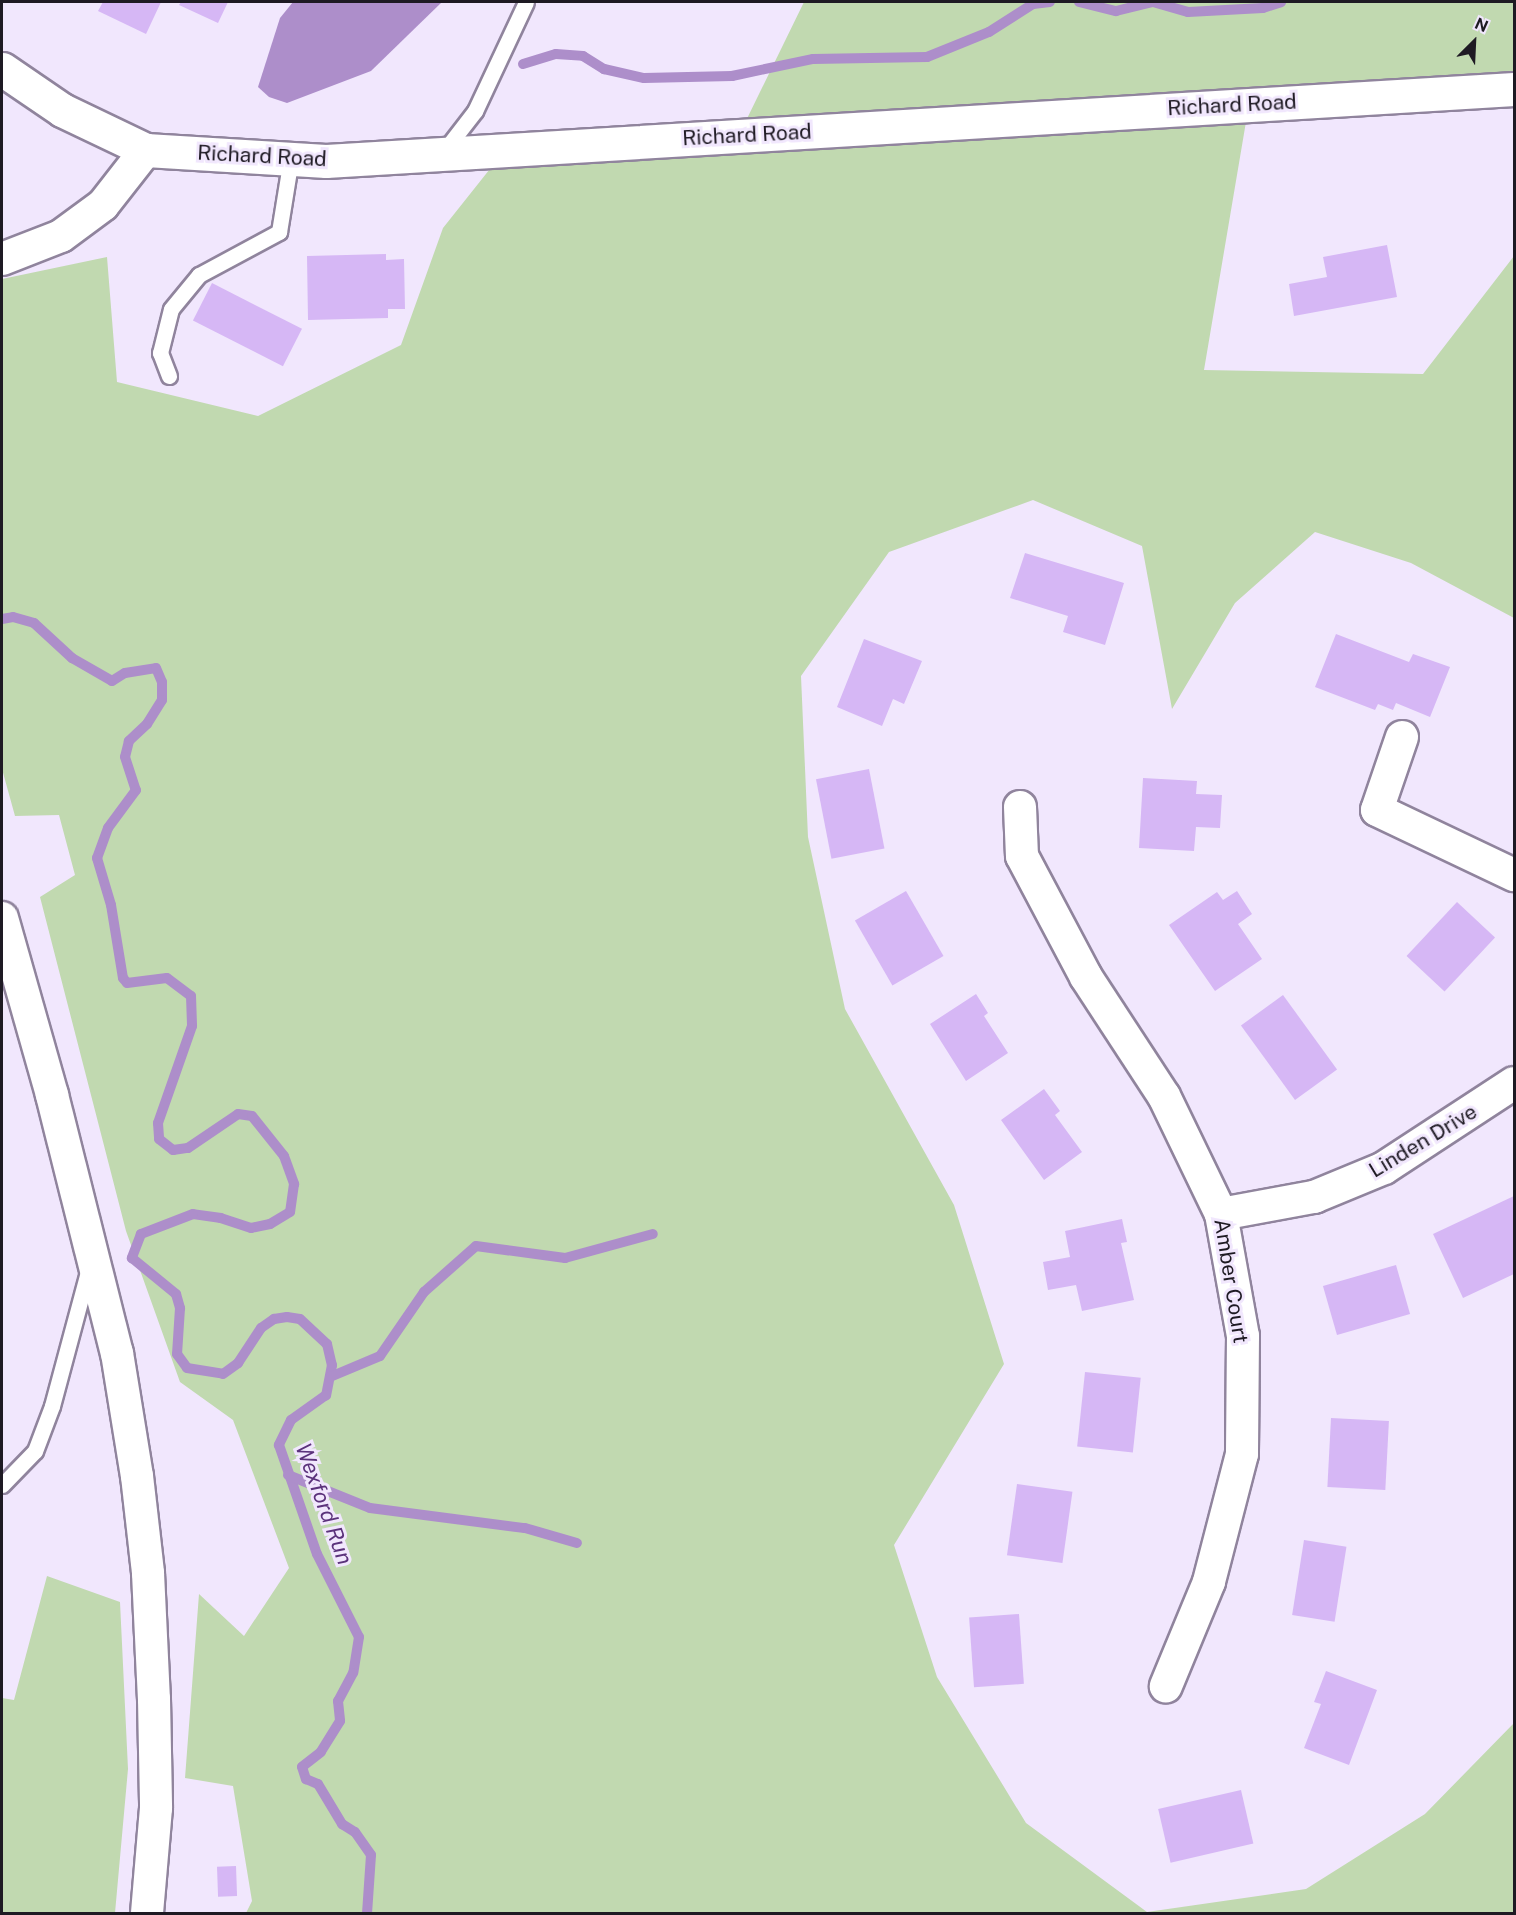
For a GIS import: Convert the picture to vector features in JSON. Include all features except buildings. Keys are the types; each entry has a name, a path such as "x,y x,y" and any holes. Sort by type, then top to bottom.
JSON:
{"street":[{"name":"Richard Road","path":"2,69 62,110 146,150 326,161 1515,89"},
{"path":"2,259 61,236 103,205 146,150"},
{"path":"1402,737 1377,810 1515,875"},
{"name":"Amber Court","path":"1020,807 1022,856 1086,977 1164,1096 1221,1214 1243,1336 1242,1454 1209,1582 1166,1686"},
{"path":"2,918 117,1353 137,1476 148,1573 156,1808 147,1914"},
{"name":"Linden Drive","path":"1221,1214 1314,1197 1384,1168 1513,1088"}],"lane":[{"path":"442,153 475,111 526,2"},
{"path":"169,376 160,353 171,309 199,275 279,232 291,158"},
{"path":"2,1485 35,1451 52,1406 93,1257"}],"green space":[{"path":"804,2 1514,2 1514,89 1249,104 1204,370 1423,374 1514,256 1514,618 1411,563 1315,532 1235,603 1172,709 1142,546 1033,500 889,552 801,676 808,837 845,1009 954,1205 1004,1364 894,1545 937,1677 1026,1823 1147,1912 1306,1889 1425,1814 1514,1723 1514,1913 246,1913 252,1901 233,1786 185,1778 199,1594 244,1636 289,1568 233,1420 180,1382 126,1231 40,897 75,875 59,815 15,816 2,769 2,279 107,257 117,382 258,416 401,345 443,228 505,150 739,135"},
{"path":"47,1576 120,1602 128,1769 115,1913 2,1913 2,1698 14,1700"}],"shaded area":[{"path":"293,2 442,2 371,71 287,103 269,97 258,87 280,18"}],"waterway":[{"path":"523,64 556,54 583,56 604,69 644,78 732,76 813,59 927,57 989,32 1033,4 1050,2"},
{"path":"1079,2 1116,11 1153,2 1188,12 1263,8 1281,2"},
{"name":"Wexford Run","path":"2,619 13,617 34,623 72,658 112,681 125,673 156,668 162,682 162,700 147,724 129,741 125,757 136,790 108,828 97,858 111,905 123,978 127,983 167,978 191,996 192,1026 158,1123 159,1139 173,1150 188,1148 238,1114 252,1116 284,1156 294,1184 290,1212 270,1224 251,1228 221,1218 193,1214 141,1234 132,1258 176,1294 180,1308 177,1354 187,1368 223,1374 238,1363 261,1328 274,1319 287,1317 300,1319 327,1344 332,1365 326,1395 291,1420 279,1445 317,1554 359,1637 353,1673 338,1701 340,1721 321,1752 302,1767 306,1779 318,1784 342,1824 355,1832 371,1855 367,1914"},
{"path":"330,1377 380,1356 424,1292 476,1246 565,1258 653,1234"},
{"path":"288,1475 370,1508 525,1528 577,1543"}]}
